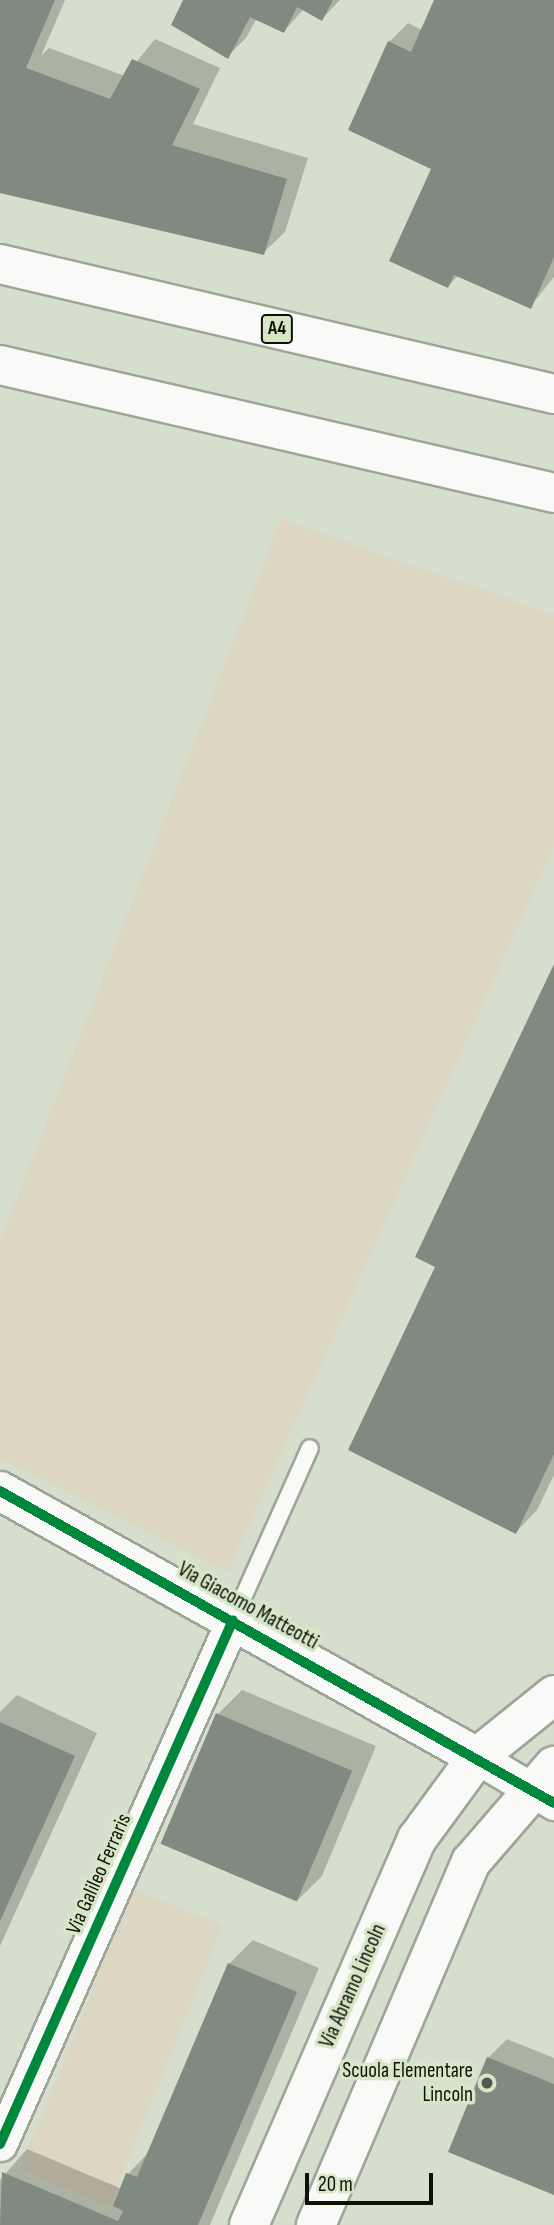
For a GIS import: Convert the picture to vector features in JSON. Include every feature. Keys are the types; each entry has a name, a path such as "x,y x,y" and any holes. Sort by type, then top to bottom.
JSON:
{"main road":[{"name":"A4","path":"0,264 554,394"},
{"path":"0,365 554,493"},
{"name":"Via Giacomo Matteotti","path":"0,1491 477,1757"},
{"name":"Via Abramo Lincoln","path":"249,2225 417,1839 477,1757 554,1695"},
{"path":"316,2225 471,1862 547,1787"}],"street":[{"name":"Via Galileo Ferraris","path":"0,2144 233,1620"},
{"path":"477,1757 547,1787"}],"lane":[{"path":"233,1620 310,1448"}],"shaded area":[{"path":"281,519 554,615 554,846 228,1572 0,1458 0,1242"},
{"path":"133,1889 223,1925 109,2206 19,2170"}],"building":[{"path":"0,0 55,0 26,68 110,99 132,59 200,89 172,145 287,179 264,255 0,193"},
{"path":"183,0 333,0 322,21 297,7 284,33 250,17 228,59 171,25"},
{"path":"434,0 554,0 554,257 531,309 454,275 448,288 389,261 431,169 348,130 388,41 411,52"},
{"path":"554,964 554,1454 516,1534 348,1450 435,1267 415,1257"},
{"path":"216,1713 352,1771 297,1902 161,1844"},
{"path":"0,1722 75,1756 0,1921"},
{"path":"228,1963 297,1992 198,2225 0,2225 2,2172 118,2221 123,2211 113,2206 126,2173 137,2177"},
{"path":"487,2057 554,2084 554,2195 448,2152"}],"cycle path":[{"path":"0,1491 554,1803"},
{"path":"0,2144 233,1620"}],"place":[{"name":"Scuola Elementare Lincoln","path":"487,2083"}]}
